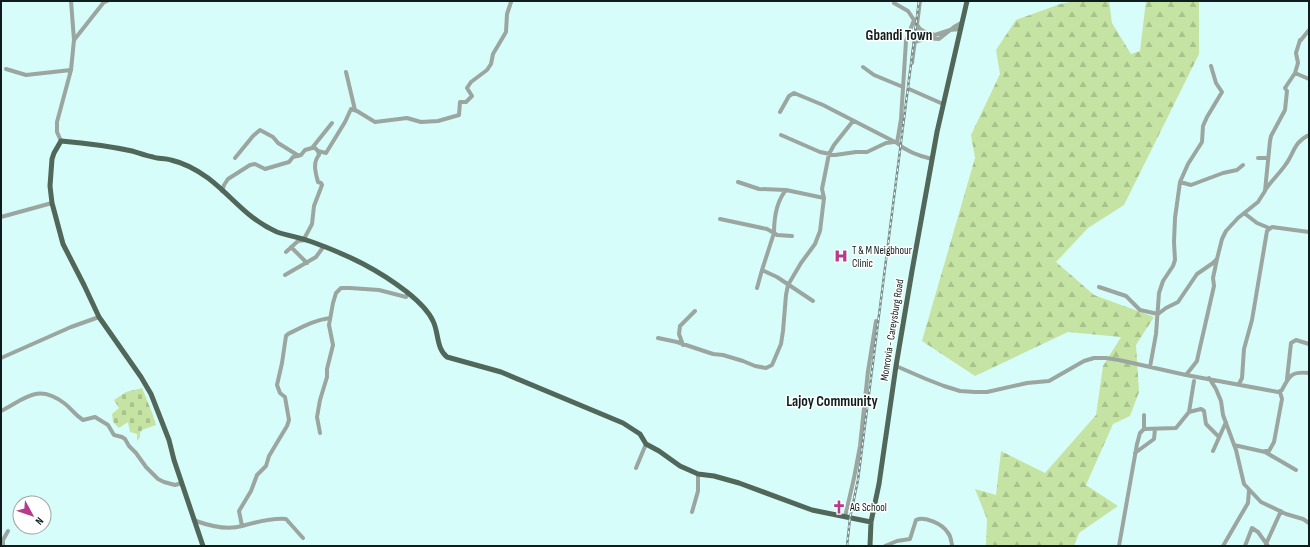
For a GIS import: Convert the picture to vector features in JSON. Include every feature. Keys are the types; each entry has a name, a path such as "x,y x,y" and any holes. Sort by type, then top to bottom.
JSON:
{"main road":[{"name":"Monrovia - Careysburg Road","path":"870,546 871,522 879,484 896,366 932,158 961,22 967,1"},
{"path":"203,546 196,521 174,460 169,440 151,394 141,377 99,317 63,244 52,204 50,186 52,159 61,141 110,147 133,151 154,158 170,159 197,171 209,179 249,216 262,224 277,232 324,246 357,259 376,270 408,293 424,307 434,322 439,348 447,357 501,372 623,423 640,434 646,444 680,466 698,474 726,479 806,508 871,522"}],"street":[{"path":"61,141 57,132 57,122 71,70 74,40 71,1"},
{"path":"74,40 104,2 108,1"},
{"path":"912,63 920,1"},
{"path":"312,148 315,148 318,152 326,153 345,122 351,109 375,122 407,118 421,122 438,121 460,115 460,102 466,102 472,96 467,88 471,82 487,70 491,64 493,54 506,32 507,14 511,2"},
{"path":"894,3 908,12 921,30 935,35 950,30 960,29"},
{"path":"897,143 901,119 906,41 914,20"},
{"path":"915,42 922,39 940,39 961,22"},
{"path":"1265,191 1271,136 1285,110 1286,88 1295,73 1298,63 1296,53 1300,40 1309,30"},
{"path":"1150,367 1156,334 1158,314 1157,303 1159,293 1163,280 1173,266 1174,260 1175,218 1180,182 1188,164 1202,142 1203,126 1207,116 1222,92 1216,83 1211,66"},
{"path":"863,67 874,75 903,87"},
{"path":"6,69 26,75 71,70"},
{"path":"346,72 355,110"},
{"path":"1295,73 1309,79"},
{"path":"909,89 943,104"},
{"path":"780,112 789,96 794,93 823,105 897,143 903,148 917,155 932,158"},
{"path":"658,338 713,354 724,355 755,366 769,368 772,365 781,344 788,285 801,263 815,244 821,226 824,198 822,189 829,154 834,145 854,121"},
{"path":"222,191 228,179 250,165 255,164 265,169 284,164 289,162 293,157 299,156 306,150 312,148 332,123"},
{"path":"235,158 253,136 260,130 273,137 278,144 299,156"},
{"path":"781,135 813,149 835,155 856,152 864,153 890,142 897,143"},
{"path":"1186,375 1197,361 1214,286 1213,278 1216,262 1226,230 1258,202 1274,178 1286,164 1291,153 1303,137 1309,135"},
{"path":"286,252 301,240 306,240 312,224 314,206 322,185 318,182 316,174 316,159 319,155 318,152"},
{"path":"1258,158 1268,158"},
{"path":"1180,182 1192,185 1223,173 1237,170 1243,165"},
{"path":"738,182 759,189 786,190 824,198"},
{"path":"757,288 774,233 774,217 781,196 786,190"},
{"path":"1,217 52,204"},
{"path":"1244,213 1257,223 1269,228 1272,227 1309,232"},
{"path":"720,219 767,229 777,235 792,236"},
{"path":"1239,384 1242,378 1244,349 1251,325 1263,249 1269,228"},
{"path":"285,275 316,257 324,246"},
{"path":"291,247 307,263"},
{"path":"1099,287 1126,296 1140,310 1158,314 1178,302 1197,274 1216,262"},
{"path":"762,270 777,277 813,301"},
{"path":"320,432 317,417 333,345 329,325 336,293 341,288 379,290 406,297 408,293"},
{"path":"683,345 679,334 680,326 695,311"},
{"path":"1,358 71,327 99,317"},
{"path":"242,526 239,511 251,492 257,476 266,466 269,456 289,420 285,397 280,393 277,385 286,336 319,319 330,318"},
{"path":"845,517 860,446 868,371 876,322"},
{"path":"1288,379 1291,343 1296,340 1309,344"},
{"path":"896,366 960,391 987,392 1027,382 1049,381 1084,361 1094,358 1119,360 1186,375 1280,392"},
{"path":"1280,392 1288,379 1296,372 1309,373"},
{"path":"1209,378 1220,398 1244,484 1262,502 1292,516 1303,519 1309,523"},
{"path":"1144,429 1176,428 1189,412 1194,381"},
{"path":"1265,452 1269,451 1274,442 1282,398 1280,392"},
{"path":"1,411 37,393 52,396 64,403 73,413 83,420 95,417 108,425 114,435 125,439 146,467 158,479 176,485 182,483"},
{"path":"1189,412 1201,409 1204,411 1206,424 1219,437"},
{"path":"1119,546 1135,453 1140,433 1144,429 1144,415"},
{"path":"1213,451 1226,422"},
{"path":"1135,453 1154,439 1155,429"},
{"path":"636,468 646,444"},
{"path":"1234,445 1265,452 1296,470"},
{"path":"692,512 698,491 698,474"},
{"path":"1223,546 1248,502 1249,490"},
{"path":"1267,545 1281,511"},
{"path":"196,521 217,527 242,526 277,518 286,519 304,538"},
{"path":"885,546 897,541 910,539 916,520 921,518 934,522 945,529 952,545"},
{"path":"1245,546 1252,528 1258,532 1267,545"},
{"path":"3,546 3,540 8,531"}],"green space":[{"path":"1075,1 1109,1 1112,23 1131,54 1140,51 1146,1 1199,1 1199,54 1124,205 1088,228 1056,262 1094,295 1154,317 1136,345 1139,392 1130,416 1113,424 1086,485 1118,506 1079,533 1074,546 986,546 987,519 975,489 996,495 1001,451 1045,473 1096,415 1103,366 1121,337 1068,332 975,376 922,341 975,158 971,135 1000,74 996,50 1016,20 1060,4"},
{"path":"142,388 156,425 142,430 137,441 137,434 130,432 128,422 119,428 113,422 112,414 119,408 114,400 126,392"}],"railway":[{"path":"847,546 850,518 858,480 919,1"}],"place":[{"name":"T & M Neigbhour Clinic","path":"841,256"},
{"name":"AG School","path":"839,507"}],"district":[{"name":"Gbandi Town","path":"899,35"},
{"name":"Lajoy Community","path":"832,401"}]}
